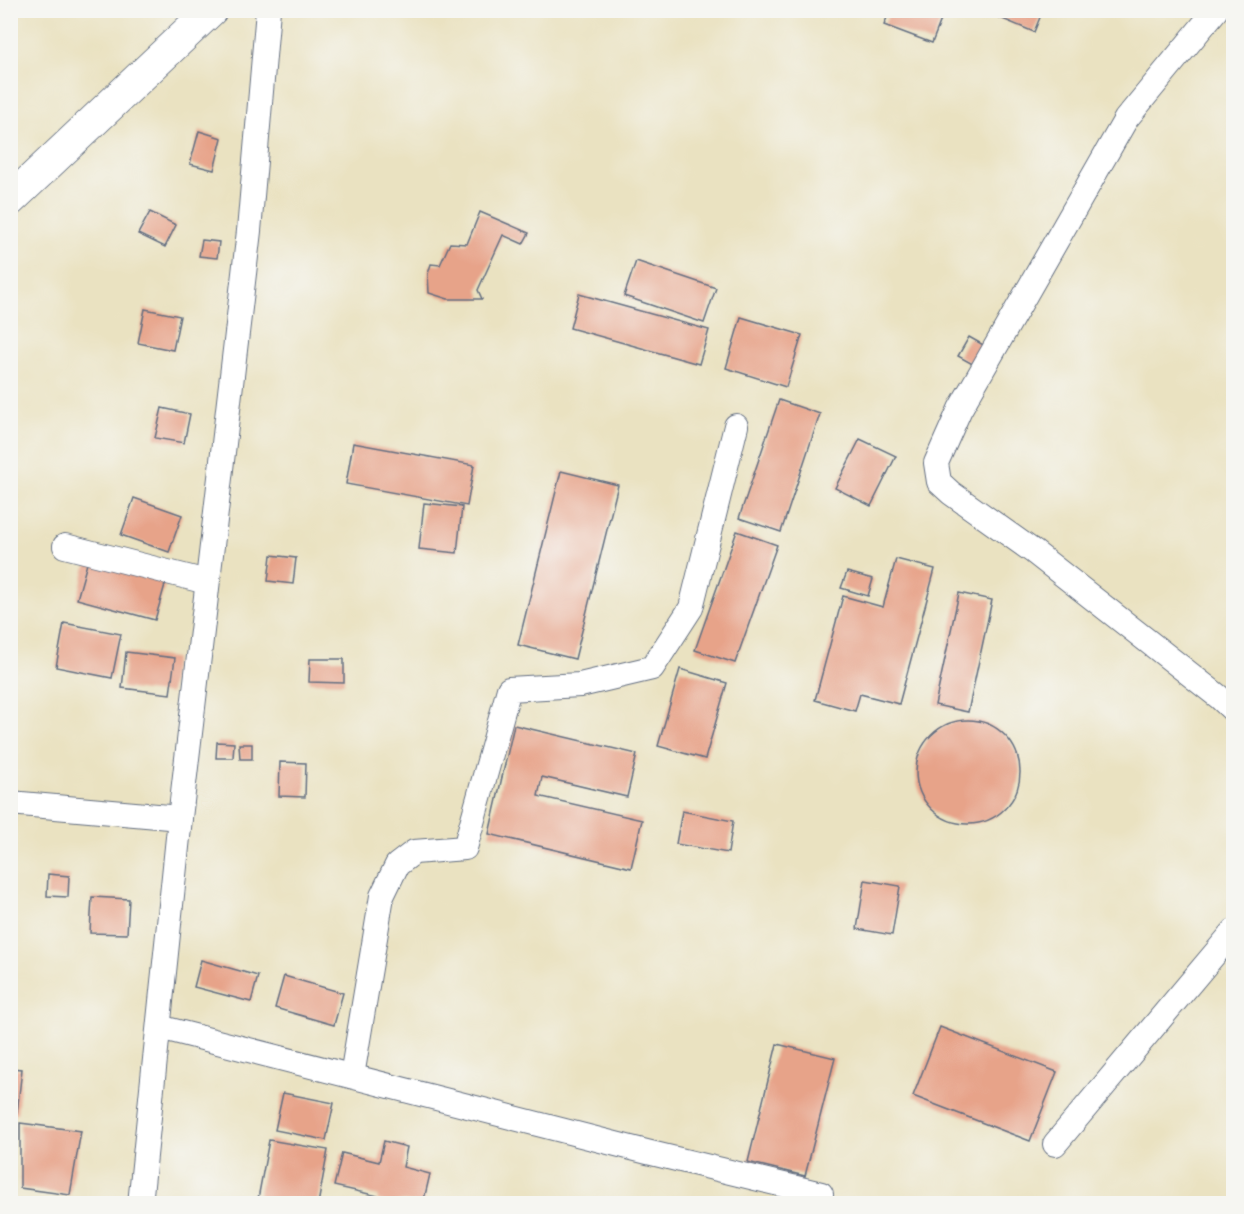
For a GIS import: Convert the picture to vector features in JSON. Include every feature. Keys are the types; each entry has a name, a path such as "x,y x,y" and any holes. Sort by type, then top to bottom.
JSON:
{"street":[{"path":"10,200 211,10"},
{"path":"140,1203 180,818 249,231 268,10"},
{"path":"1215,10 1126,119 960,409 936,463 939,482 951,493 1034,552 1219,697 1233,711"},
{"path":"352,1076 382,896 397,865 414,852 465,848 509,689 580,686 652,668 692,608 736,426"},
{"path":"65,546 207,582"},
{"path":"10,803 180,818"},
{"path":"1055,1144 1233,931"},
{"path":"159,1027 821,1194"}],"building":[{"path":"890,10 940,10 944,12 932,43 884,25"},
{"path":"995,10 1043,10 1034,32 993,15"},
{"path":"199,131 222,138 214,170 190,164"},
{"path":"150,212 176,225 165,247 138,234"},
{"path":"480,212 529,233 523,244 503,235 478,290 482,299 448,299 429,293 428,274 431,264 440,265 450,243 467,244"},
{"path":"202,240 219,242 217,258 199,256"},
{"path":"636,261 716,288 704,323 624,296"},
{"path":"579,294 709,330 699,364 570,328"},
{"path":"145,309 180,316 173,350 138,343"},
{"path":"741,317 802,335 786,387 726,368"},
{"path":"969,337 987,347 976,366 958,356"},
{"path":"779,400 820,414 781,532 739,518"},
{"path":"162,408 190,414 184,443 155,438"},
{"path":"860,439 896,456 871,506 835,488"},
{"path":"353,443 474,465 467,506 346,484"},
{"path":"561,471 618,485 575,659 518,645"},
{"path":"134,498 182,515 169,552 121,535"},
{"path":"424,503 462,507 457,553 419,549"},
{"path":"737,531 777,545 735,663 695,650"},
{"path":"271,555 296,558 293,584 268,581"},
{"path":"896,559 935,569 899,704 860,694 855,711 815,700 843,596 883,607"},
{"path":"88,560 166,581 155,620 77,599"},
{"path":"847,572 873,579 868,596 841,588"},
{"path":"959,593 992,600 968,712 935,705"},
{"path":"64,623 121,634 112,678 56,667"},
{"path":"126,652 175,658 170,694 122,688"},
{"path":"310,659 344,659 344,683 309,682"},
{"path":"680,669 727,683 705,759 658,746"},
{"path":"968,720 988,724 1005,735 1016,752 1020,772 1016,792 1005,809 988,820 968,824 948,820 931,809 920,792 916,772 920,752 931,735 948,724"},
{"path":"514,725 637,754 627,797 542,777 538,796 642,820 631,868 489,834"},
{"path":"217,742 234,743 233,758 216,758"},
{"path":"239,744 252,744 252,759 240,759"},
{"path":"280,762 306,763 305,797 279,796"},
{"path":"682,811 733,821 728,853 676,844"},
{"path":"48,874 69,876 68,897 47,896"},
{"path":"865,880 900,886 892,935 857,929"},
{"path":"92,897 129,899 127,934 90,933"},
{"path":"201,960 258,976 251,1002 194,987"},
{"path":"284,976 343,993 334,1025 275,1008"},
{"path":"940,1027 1057,1072 1030,1141 913,1096"},
{"path":"777,1044 835,1058 805,1176 748,1162"},
{"path":"10,1068 22,1069 17,1113 10,1113"},
{"path":"283,1093 334,1103 326,1140 275,1130"},
{"path":"20,1123 81,1131 70,1195 20,1188"},
{"path":"269,1140 328,1150 318,1204 257,1204"},
{"path":"384,1141 407,1147 403,1167 430,1174 423,1204 399,1201 398,1204 391,1204 377,1200 378,1196 334,1186 342,1153 379,1162"}]}
